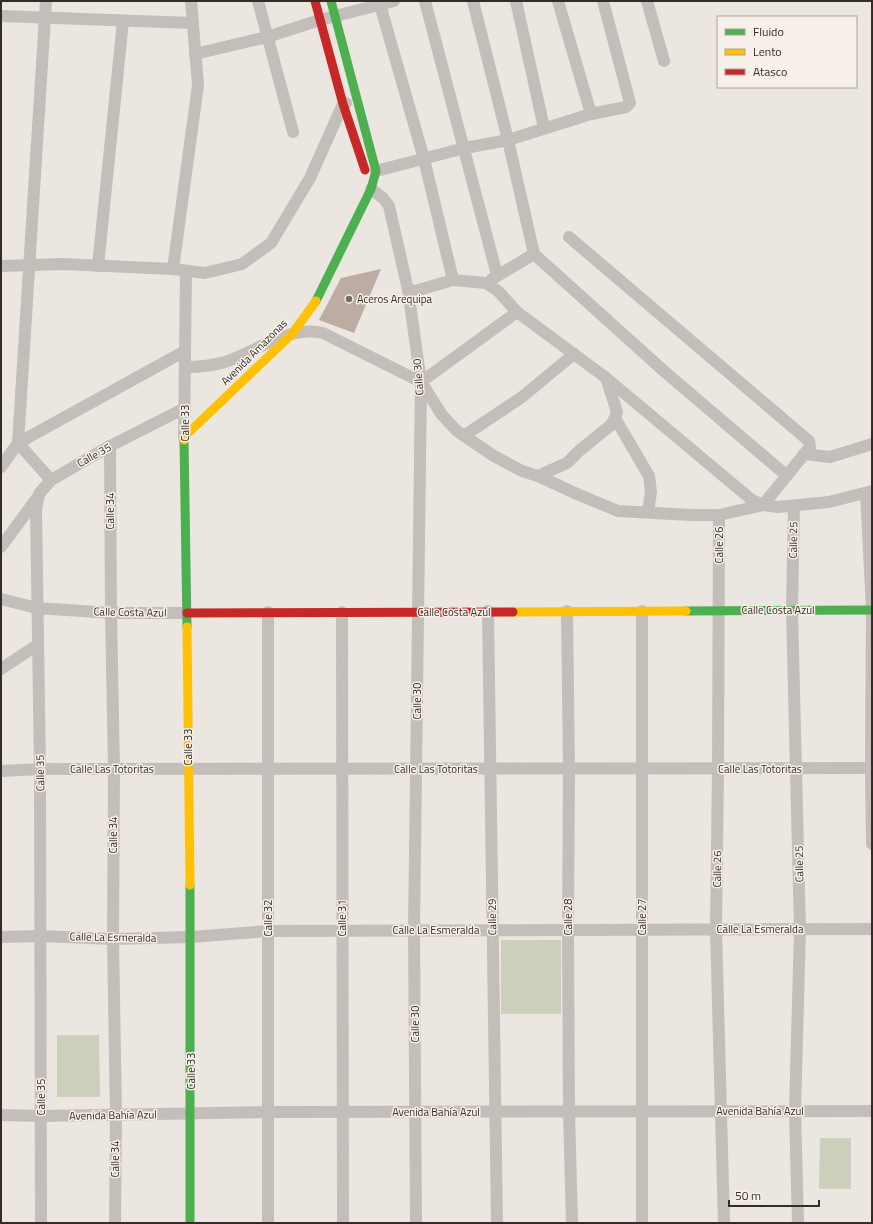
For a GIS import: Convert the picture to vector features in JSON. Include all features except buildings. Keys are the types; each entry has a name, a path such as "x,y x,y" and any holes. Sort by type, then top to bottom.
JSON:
{"street":[{"path":"46,1 18,443 51,480"},
{"path":"174,269 198,85 191,1"},
{"path":"258,1 293,132"},
{"path":"314,1 343,104 371,189"},
{"path":"331,1 376,171 465,148 508,140 591,114 626,107 630,103 603,1"},
{"path":"195,54 267,37 379,3 394,1"},
{"path":"425,1 465,148 497,275"},
{"path":"473,1 508,140 534,254 665,372 786,475"},
{"path":"516,1 544,128"},
{"path":"558,1 591,114"},
{"path":"648,1 664,61"},
{"path":"379,3 424,159 453,280"},
{"path":"1,16 193,23"},
{"path":"98,266 123,21"},
{"path":"343,104 357,100"},
{"path":"1,266 62,264 174,269 205,273 242,264 271,243 310,178 343,104"},
{"name":"Avenida Amazonas","path":"184,437 292,334 316,302 371,189 376,171"},
{"name":"Calle 30","path":"371,189 383,198 389,206 408,290 420,382 414,930 416,1223"},
{"path":"569,237 809,440 810,447 786,475 763,506"},
{"path":"486,283 534,254"},
{"name":"Calle 33","path":"186,271 184,437 191,937 190,1223"},
{"path":"408,290 415,291 453,280 486,283 498,291 517,312 605,377 752,500 763,506"},
{"path":"420,382 517,312"},
{"path":"185,367 224,362 292,334 316,331 323,333 420,382 442,416 457,430 494,456 522,471 538,476 576,494 618,511 719,515 763,506 778,508 829,502 869,492 872,610 872,844"},
{"path":"1,467 18,443 185,351"},
{"path":"465,435 522,397 574,354"},
{"path":"538,476 567,463 605,430 615,418 616,407 605,377"},
{"name":"Calle 35","path":"41,1223 40,769 36,509 40,494 51,480 110,446 185,408"},
{"path":"615,418 649,476 651,492 648,512"},
{"path":"804,454 830,457 872,444"},
{"name":"Calle 34","path":"110,446 114,769 113,939 116,1223"},
{"path":"1,547 40,494"},
{"name":"Calle 25","path":"794,506 792,610 800,929 795,1111 798,1223"},
{"name":"Calle 26","path":"719,515 716,930 724,1223"},
{"name":"Calle Costa Azul","path":"1,599 37,608 111,613 872,610"},
{"name":"Calle 28","path":"567,611 569,769 569,1112 572,1223"},
{"name":"Calle 27","path":"642,611 642,1223"},
{"name":"Calle 32","path":"268,612 268,1223"},
{"name":"Calle 31","path":"342,612 342,1223"},
{"name":"Calle 29","path":"488,612 497,1223"},
{"path":"1,669 37,645"},
{"name":"Calle Las Totoritas","path":"1,771 40,769 871,768"},
{"name":"Calle La Esmeralda","path":"1,937 41,936 113,939 191,937 268,930 872,929"},
{"name":"Avenida Bahía Azul","path":"1,1115 40,1116 268,1112 872,1111"}],"green space":[{"path":"501,940 561,940 561,1014 501,1014"},
{"path":"57,1035 99,1035 100,1097 57,1097"},
{"path":"820,1138 851,1138 851,1189 819,1189"}],"traffic: fast":[{"path":"316,301 371,189 376,171 331,1"},
{"path":"184,440 187,627"},
{"path":"686,611 872,610"},
{"path":"190,885 190,1223"}],"traffic: slow":[{"path":"184,440 184,437 292,334 316,301"},
{"path":"513,612 686,611"},
{"path":"187,627 190,885"}],"traffic: jam":[{"path":"315,1 343,104 365,170"},
{"path":"187,613 513,612"}],"place":[{"name":"Aceros Arequipa","path":"349,299"}]}
